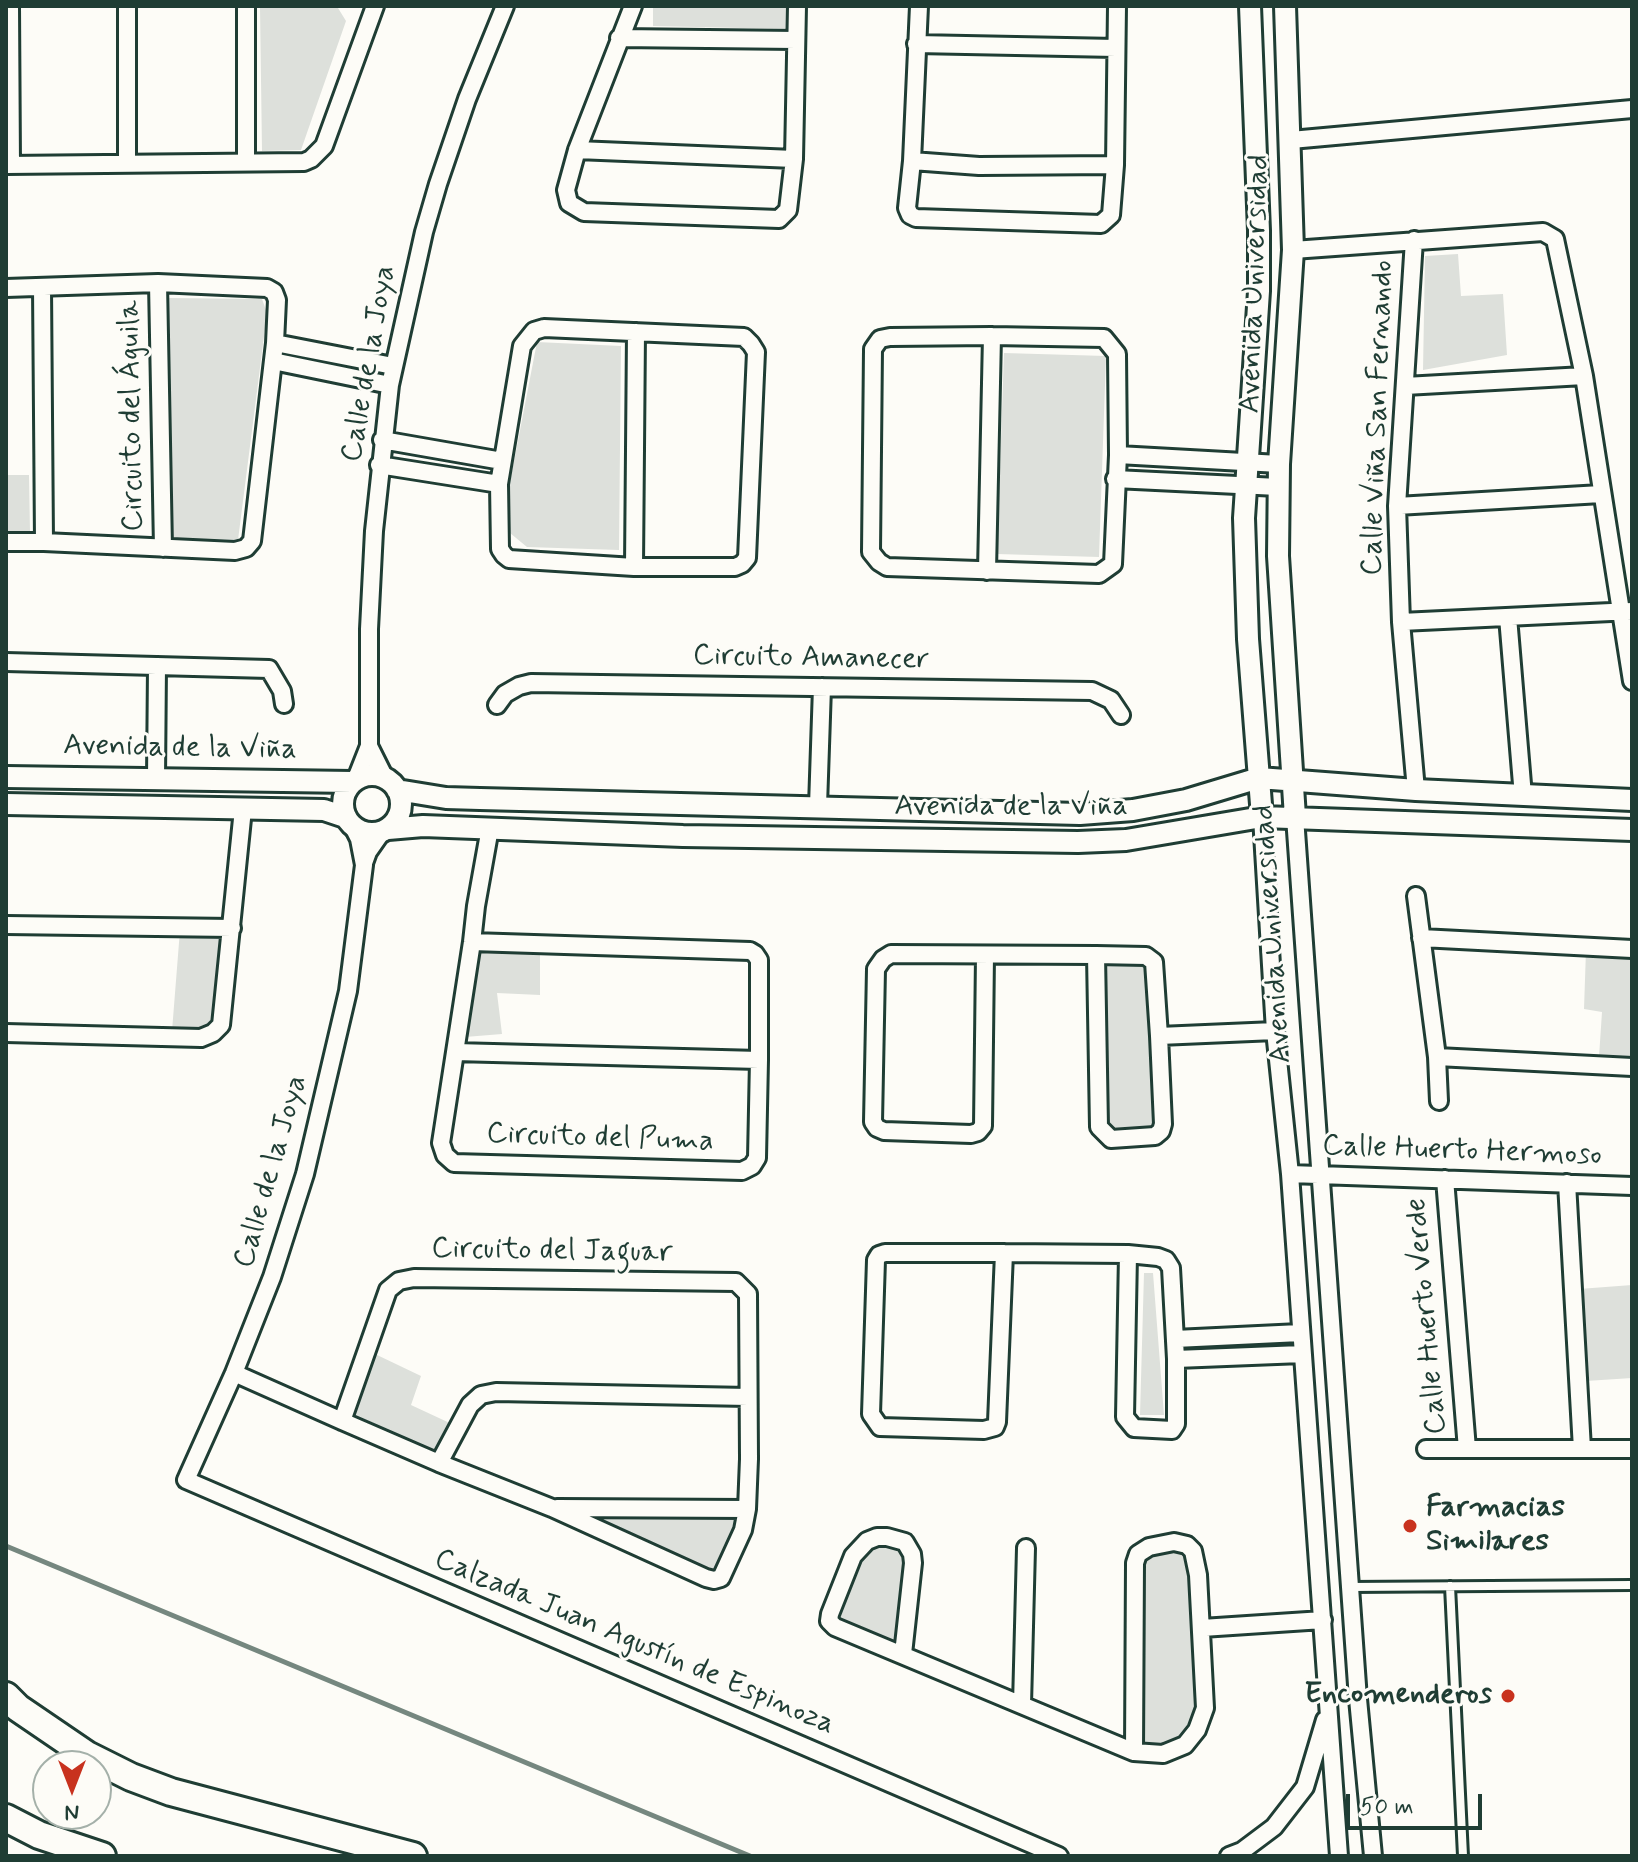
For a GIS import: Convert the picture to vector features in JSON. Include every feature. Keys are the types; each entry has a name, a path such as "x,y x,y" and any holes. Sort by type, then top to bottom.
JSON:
{"main road":[{"path":"6,1696 18,1708 87,1755 131,1777 171,1792 413,1856"},
{"path":"6,1818 39,1835 102,1856"}],"street":[{"path":"10,6 8,165 304,162 317,155 324,146 375,6"},
{"path":"127,6 127,164"},
{"path":"246,6 246,162"},
{"name":"Calle de la Joya","path":"354,780 369,746 369,629 379,465 393,366 438,184 467,99 505,6"},
{"path":"633,6 577,150 566,190 569,203 584,212 779,219 788,210 794,159 797,6"},
{"path":"919,6 907,208 910,215 916,218 1101,224 1111,215 1115,165 1117,6"},
{"name":"Avenida Universidad","path":"1250,6 1259,291 1245,485 1248,639 1339,1856"},
{"name":"Avenida Universidad","path":"1285,6 1293,250 1278,487 1282,636 1358,1699 1373,1856"},
{"path":"619,38 796,40"},
{"path":"916,44 1116,48"},
{"path":"1291,140 1632,109"},
{"path":"577,150 794,159"},
{"path":"912,161 993,166 1115,165"},
{"path":"1293,250 1543,232 1555,239 1584,376 1601,494 1626,612 1632,681"},
{"name":"Calle Viña San Fernando","path":"1414,240 1397,506 1401,622 1416,790"},
{"name":"Circuito del Águila","path":"158,283 163,548"},
{"name":"Circuito del Águila","path":"6,288 158,283 267,288 274,292 277,300 275,343 252,541 246,548 235,551 6,542"},
{"path":"42,287 44,542"},
{"path":"544,328 636,332 744,337 756,352 747,558 735,567 634,567 509,559 500,549 499,484 522,346 527,337 544,328"},
{"path":"634,567 636,332"},
{"path":"987,571 992,336"},
{"path":"992,336 1104,338 1117,354 1118,455 1113,564 1099,574 887,567 871,552 873,349 880,339 890,337 992,336"},
{"path":"275,343 393,366"},
{"path":"273,361 390,385"},
{"path":"1405,386 1584,376"},
{"path":"382,440 502,461"},
{"path":"1118,455 1279,464"},
{"path":"379,465 499,484"},
{"path":"1115,479 1278,487"},
{"path":"1397,506 1601,494"},
{"path":"1401,622 1626,612"},
{"path":"1508,617 1523,796"},
{"path":"6,662 269,669 282,691 284,704"},
{"path":"156,779 157,666"},
{"name":"Circuito Amanecer","path":"497,705 505,694 531,683 1092,691 1111,700 1121,715"},
{"path":"818,806 822,687"},
{"name":"Calle de la Joya","path":"369,746 391,784"},
{"path":"371,775 391,784 400,811 398,818 385,830 367,833 349,822 343,798 354,780 371,775"},
{"name":"Avenida de la Viña","path":"6,777 354,780"},
{"path":"57,777 57,805"},
{"name":"Avenida de la Viña","path":"391,784 446,798 1080,814 1133,810 1186,800 1259,778 1416,790 1632,800"},
{"name":"Avenida de la Viña","path":"6,804 324,810 349,822"},
{"path":"683,836 684,804"},
{"path":"6,1033 201,1038 213,1033 221,1025 243,809"},
{"path":"903,839 904,809"},
{"name":"Avenida de la Viña","path":"385,830 423,826 683,836 1126,840 1262,817 1295,817 1632,830"},
{"name":"Calle de la Joya","path":"349,822 359,839 364,865"},
{"name":"Circuito del Puma","path":"472,942 750,951 759,960 757,1158 752,1166 742,1171 454,1163 445,1155 441,1143 476,906 490,828"},
{"name":"Calle de la Joya","path":"186,1480 234,1373 272,1277 305,1174 348,991 364,865 368,852 385,830"},
{"path":"1416,896 1437,1057 1439,1101"},
{"path":"6,925 232,928"},
{"path":"1421,938 1632,949"},
{"path":"985,955 983,1126 971,1134 884,1131 877,1128 873,1122 876,969 891,954 1096,955 1146,956 1154,962 1159,1036 1163,1124 1155,1136 1111,1139 1099,1127 1096,955"},
{"path":"1159,1036 1275,1031"},
{"path":"455,1052 759,1060"},
{"path":"1437,1057 1632,1067"},
{"name":"Calle Huerto Hermoso","path":"1290,1174 1632,1186"},
{"name":"Calle Huerto Verde","path":"1445,1179 1467,1449"},
{"path":"1567,1183 1582,1449"},
{"path":"1004,1253 995,1427 984,1430 880,1427 871,1414 876,1260 879,1255 1004,1253 1128,1254 1158,1257 1166,1260 1171,1268 1176,1424 1167,1431 1134,1428 1125,1417 1128,1254"},
{"name":"Circuito del Jaguar","path":"234,1373 342,1421 439,1463 552,1508 714,1580 721,1578 743,1530 747,1509 748,1294 736,1282 414,1278 399,1281 388,1290 342,1421"},
{"path":"1175,1339 1300,1333"},
{"path":"1176,1359 1302,1354"},
{"path":"439,1463 470,1405 481,1395 496,1392 748,1397"},
{"path":"1426,1449 1632,1449"},
{"name":"Calzada Juan Agustín de Espinoza","path":"186,1480 1059,1856"},
{"name":"Circuito del Jaguar","path":"552,1508 747,1509"},
{"path":"903,1654 912,1554 905,1542 877,1537 867,1541 853,1556 830,1614 829,1621 835,1627 1134,1752 1163,1754 1185,1745 1197,1730 1205,1708 1198,1575 1193,1551 1187,1545 1161,1543 1142,1550 1135,1563 1134,1752"},
{"path":"1022,1705 1026,1548"},
{"path":"1202,1628 1323,1620"},
{"path":"1329,1704 1358,1699"},
{"name":"Avenida Universidad","path":"1235,1853 1274,1827 1305,1787 1329,1704"}],"lane":[{"path":"1350,1587 1632,1585"},
{"path":"1450,1586 1463,1856"}],"shaded area":[{"path":"653,6 787,6 786,29 653,26"},
{"path":"260,8 338,8 346,21 301,150 262,151"},
{"path":"1458,254 1461,296 1503,294 1507,355 1423,370 1425,256"},
{"path":"169,298 262,299 267,313 238,540 171,539"},
{"path":"537,342 621,346 619,550 527,547 510,533 510,482"},
{"path":"1004,353 1106,356 1099,557 997,554"},
{"path":"6,475 29,475 30,532 6,532"},
{"path":"180,930 229,931 214,1025 205,1036 172,1031"},
{"path":"540,944 540,995 497,993 502,1034 465,1037 479,947"},
{"path":"1586,950 1632,954 1632,1059 1599,1057 1602,1012 1584,1009"},
{"path":"1101,958 1151,963 1157,1126 1152,1133 1111,1134 1101,1125"},
{"path":"1144,1273 1153,1273 1164,1415 1140,1415"},
{"path":"1632,1285 1632,1378 1586,1381 1579,1289"},
{"path":"375,1354 421,1376 411,1405 454,1425 438,1458 345,1422"},
{"path":"568,1511 743,1513 716,1574"},
{"path":"891,1540 911,1559 898,1647 833,1622 864,1549"},
{"path":"1172,1544 1188,1552 1202,1707 1184,1741 1162,1752 1139,1747 1138,1563 1146,1552"}],"waterway":[{"path":"6,1546 750,1856"}],"place":[{"name":"Farmacias Similares","path":"1410,1526"},
{"name":"Encomenderos","path":"1508,1696"}]}
